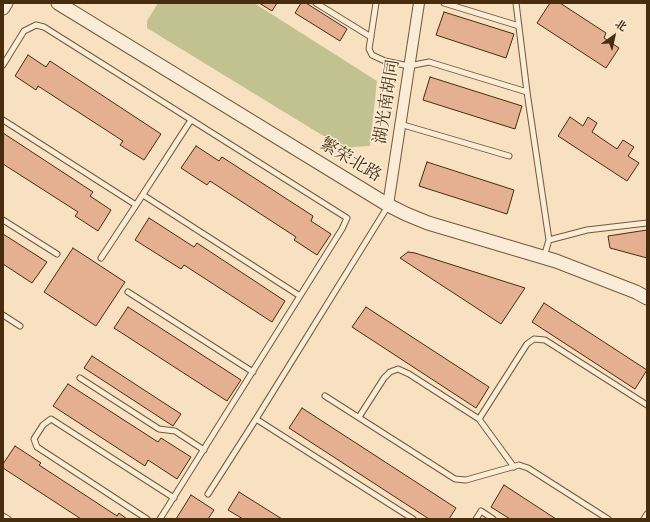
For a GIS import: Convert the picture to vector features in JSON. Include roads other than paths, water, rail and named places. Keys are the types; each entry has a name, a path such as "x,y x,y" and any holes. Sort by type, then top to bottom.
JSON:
{"street":[{"path":"3,8 6,3"},
{"name":"繁荣北路","path":"58,3 388,205 428,223 556,261 636,292 647,298"},
{"name":"湖光南胡同","path":"388,205 419,3"}],"lane":[{"path":"316,3 371,37"},
{"path":"376,3 369,49 372,55 385,61 409,66 429,62 527,92"},
{"path":"444,3 519,26"},
{"path":"516,3 527,92 549,240 544,258"},
{"path":"3,65 24,31 36,25 44,27 347,218 342,229 160,519"},
{"path":"3,120 136,205"},
{"path":"101,258 191,120"},
{"path":"400,124 510,156"},
{"path":"143,195 300,296"},
{"path":"208,494 388,205"},
{"path":"3,220 57,254"},
{"path":"549,240 587,230 647,223"},
{"path":"128,292 253,372"},
{"path":"3,315 20,326"},
{"path":"479,419 527,344 534,339 545,340 647,405"},
{"path":"359,417 384,378 390,372 398,369 409,374 479,419 514,467"},
{"path":"80,378 159,429 175,431 204,450"},
{"path":"325,396 455,479 466,480 519,466 528,468 608,519"},
{"path":"147,519 36,447 34,439 43,425 51,419 174,498"},
{"path":"256,419 413,519"},
{"path":"476,519 481,511 493,519"},
{"path":"644,519 647,514"},
{"path":"3,516 8,519"}]}
